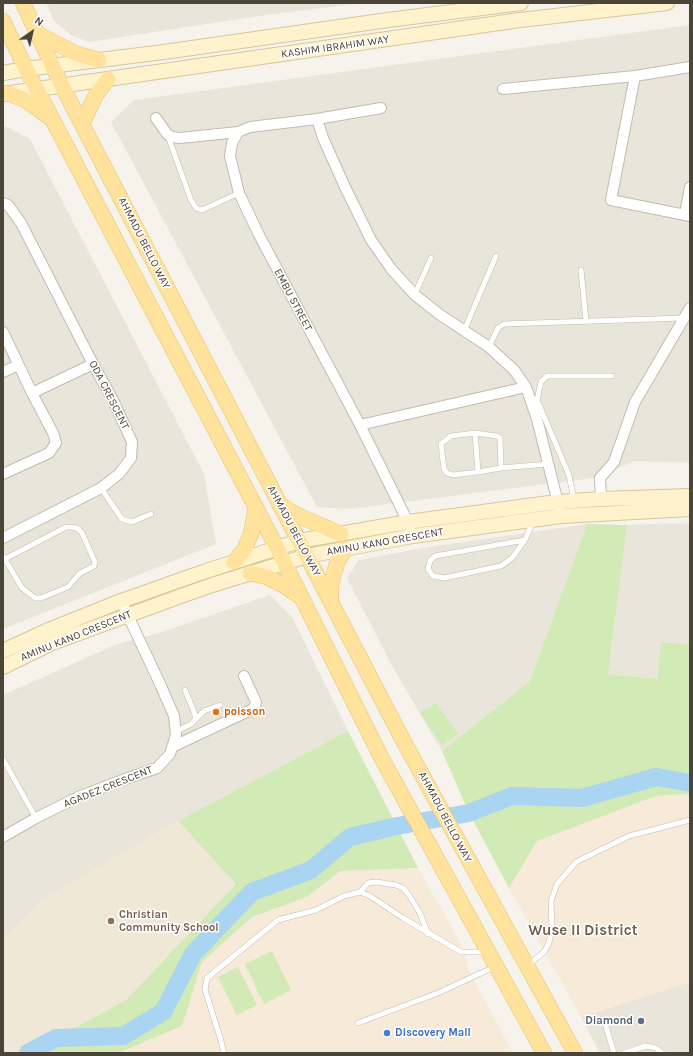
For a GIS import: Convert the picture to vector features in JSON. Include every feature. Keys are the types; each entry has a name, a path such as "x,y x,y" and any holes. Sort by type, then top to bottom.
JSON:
{"main road":[{"name":"AHMADU BELLO WAY","path":"23,3 62,86 279,504 501,921 575,1053"},
{"name":"AHMADU BELLO WAY","path":"4,28 256,507 382,757 544,1053"},
{"path":"38,34 77,54 99,60"},
{"path":"82,124 93,100 108,80"},
{"path":"5,94 27,101 52,119"},
{"path":"279,504 299,516 341,534"},
{"path":"234,562 244,550 251,534 256,507"},
{"path":"331,601 331,584 337,563 345,548"},
{"path":"250,573 267,577 283,585 302,598"}],"street":[{"name":"KASHIM IBRAHIM WAY","path":"3,73 521,3"},
{"name":"KASHIM IBRAHIM WAY","path":"5,94 520,20 667,3"},
{"path":"503,89 635,76 690,67"},
{"path":"635,76 610,200 687,215 690,187"},
{"path":"156,118 167,134 172,137 180,138 238,132 250,127 317,119 381,108"},
{"path":"317,119 323,138 371,240 392,270 415,295 439,314 489,347 514,370 526,387 537,419 561,516"},
{"name":"EMBU STREET","path":"238,132 232,143 230,156 240,193 258,233 360,425 408,522 413,536"},
{"name":"ODA CRESCENT","path":"3,203 8,205 21,223 113,400 132,442 131,458 119,474 101,488 3,538"},
{"path":"601,499 600,478 614,462 635,402 690,308"},
{"path":"3,332 32,393 54,433 56,443 49,452 3,474"},
{"path":"32,393 93,364"},
{"path":"3,372 18,365"},
{"path":"360,425 526,387"},
{"name":"AMINU KANO CRESCENT","path":"3,651 46,631 121,601 299,541 408,522 557,502 690,496"},
{"name":"AMINU KANO CRESCENT","path":"3,667 52,644 212,585 307,556 413,536 534,519 561,516 690,509"},
{"name":"AGADEZ CRESCENT","path":"3,837 36,818 78,797 157,768 170,754 176,735 174,716 162,686 121,601"},
{"path":"172,747 253,709 256,702 244,676"}],"lane":[{"path":"167,134 191,200 196,208 202,210 240,193"},
{"path":"464,331 496,256"},
{"path":"415,295 431,258"},
{"path":"581,270 586,321"},
{"path":"489,347 498,328 504,324 683,318"},
{"path":"574,501 569,475 537,400 541,382 547,376 612,376"},
{"path":"501,468 500,438 497,436 475,433 451,436 441,444 444,469 453,475 501,468 548,464"},
{"path":"475,433 478,472"},
{"path":"101,488 122,519 132,522 151,514"},
{"path":"525,540 435,556 430,562 428,569 433,576 444,578 501,566 512,558 525,540 534,519"},
{"path":"71,526 77,528 82,533 96,562 94,566 79,574 68,587 41,598 35,598 22,588 4,557 71,526"},
{"path":"186,690 195,714 195,719"},
{"path":"176,732 190,724 204,712 220,705"},
{"path":"3,759 36,818"},
{"path":"526,966 544,952 549,943 552,928 551,901 557,884 576,862 629,836 690,820"},
{"path":"224,1053 205,990 207,978 278,920 316,910 344,896 360,892 368,883 376,882 396,885 403,888 420,913 428,934"},
{"path":"360,892 370,896 428,934 461,952 489,952"},
{"path":"358,1022 438,993 497,966"},
{"path":"604,1020 614,1053"},
{"path":"624,1053 646,1046 656,1048 662,1053"}],"shaded area":[{"path":"46,3 363,3 266,15 89,42 71,35 54,21"},
{"path":"690,25 690,463 635,461 594,478 349,509 317,507 111,122 134,100"},
{"path":"3,125 30,139 204,474 216,544 3,629"},
{"path":"675,523 690,524 690,644 661,642 657,679 608,674 627,525"},
{"path":"587,524 530,681 442,751 391,664 347,578 359,560 428,547"},
{"path":"270,595 292,617 348,731 178,821 40,902 3,940 3,695 117,644 159,633"},
{"path":"683,794 690,795 690,982 581,1017 509,888 537,841 656,796"},
{"name":"Christian Community School","path":"178,821 236,884 126,1000 78,1026 17,1053 3,1053 3,940 40,902"},
{"path":"418,868 465,951 468,969 513,1053 118,1053 182,1026 202,962 252,917 307,897 340,871"},
{"path":"690,982 690,1053 600,1053 581,1017"}],"green space":[{"path":"587,524 627,525 608,674 657,679 661,642 690,644 690,795 683,794 656,796 537,841 509,888 469,813 442,751 530,681"},
{"path":"436,703 458,734 442,745 420,713"},
{"path":"348,731 418,868 340,871 307,897 252,917 202,962 182,1026 118,1053 17,1053 78,1026 126,1000 236,884 178,821"},
{"path":"272,951 291,990 264,1004 245,964"},
{"path":"238,967 257,1005 237,1015 218,977"}],"waterway":[{"path":"28,1053 56,1038 123,1036 163,1012 193,954 252,892 311,870 350,837 397,826 469,813 512,796 582,798 656,777 690,783"}],"place":[{"name":"poisson","path":"216,712"},
{"name":"Christian Community School","path":"111,921"},
{"name":"Diamond","path":"641,1021"},
{"name":"Discovery Mall","path":"387,1033"}],"district":[{"name":"Wuse II District","path":"583,931"}]}
